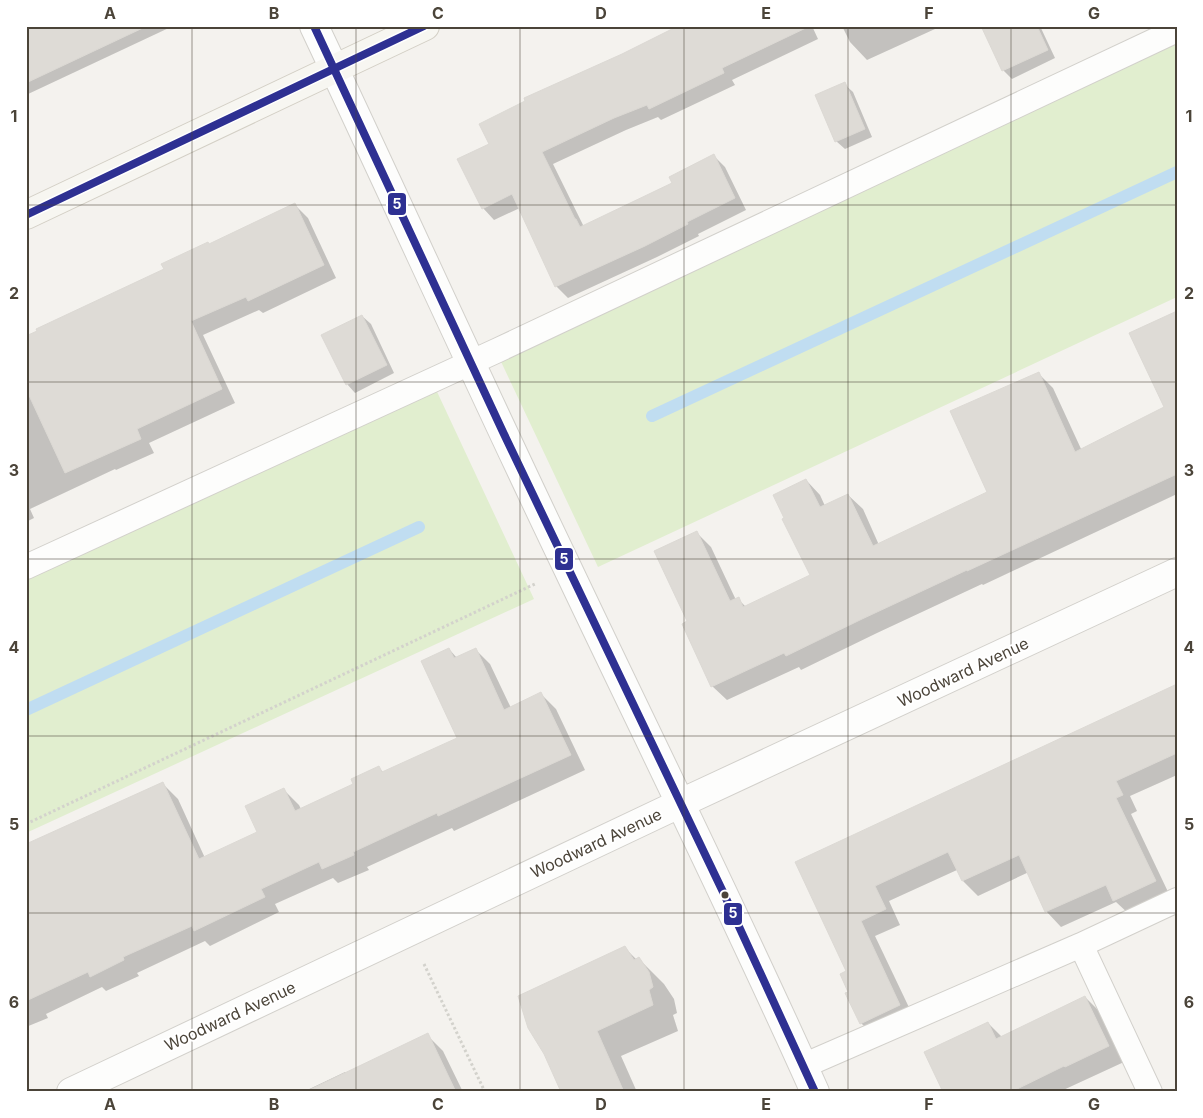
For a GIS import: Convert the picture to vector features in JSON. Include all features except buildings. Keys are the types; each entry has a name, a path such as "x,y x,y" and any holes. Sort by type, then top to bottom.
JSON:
{"street":[{"path":"314,26 470,363 680,803 815,1092"},
{"path":"26,215 425,26"},
{"name":"Woodward Avenue","path":"71,1092 680,803 1177,572"}],"lane":[{"path":"26,567 470,363 1177,30"},
{"path":"803,1066 1081,945 1177,900"},
{"path":"1081,945 1150,1092"}],"path":[{"path":"26,824 568,568"},
{"path":"409,932 485,1092"}],"green space":[{"path":"1177,30 1177,297 598,567 496,351"},
{"path":"432,381 534,599 26,833 26,568"}],"waterway":[{"path":"652,416 1177,172"},
{"path":"26,710 419,527"}],"transit line":[{"name":"5","path":"314,26 503,432 724,894 815,1092"},
{"name":"5","path":"26,215 424,26"}]}
